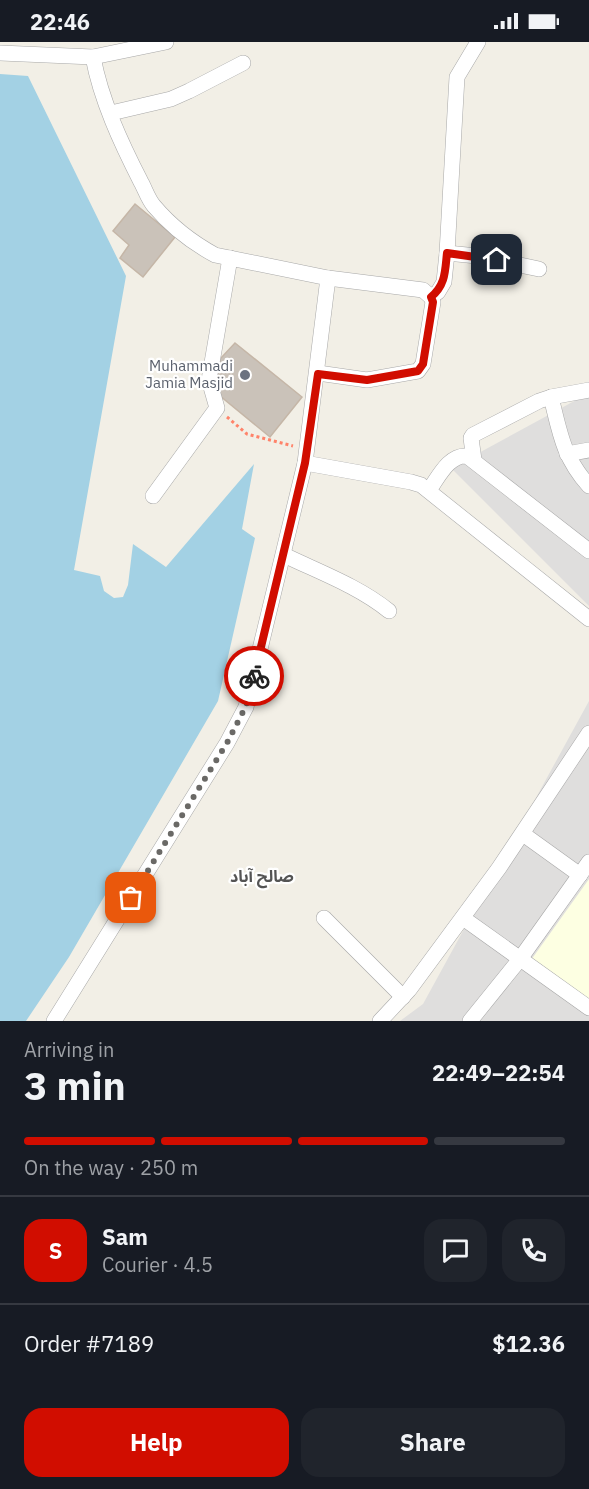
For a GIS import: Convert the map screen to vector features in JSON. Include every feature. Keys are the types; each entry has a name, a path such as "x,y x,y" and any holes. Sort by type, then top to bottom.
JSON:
{"street":[{"path":"0,52 93,57 166,42"},
{"path":"431,297 438,292 444,282 457,106 457,77 478,42"},
{"path":"93,57 98,80 130,160 153,204 199,247 214,255 328,278 423,290 431,297 433,302 423,364 418,371 367,380 318,374"},
{"path":"111,113 171,99 243,63"},
{"path":"447,253 477,256 539,269"},
{"path":"153,496 217,408 209,380 230,258"},
{"path":"54,1021 238,723 250,689 306,456 318,374 328,278"},
{"path":"474,460 471,438 473,435 551,397 589,390"},
{"path":"551,397 567,454 575,471 589,486"},
{"path":"567,454 589,450"},
{"path":"429,490 454,459 463,455 474,460 589,551"},
{"path":"306,456 411,482 429,490 589,619"},
{"path":"284,555 374,599 389,611"},
{"path":"380,1021 403,997 463,918 523,834 589,733"},
{"path":"523,834 580,875"},
{"path":"472,1020 520,959 589,862"},
{"path":"324,918 403,997"},
{"path":"463,918 589,1008"}],"path":[{"path":"217,408 247,434 306,456"}],"shaded area":[{"path":"589,393 589,606 451,468"},
{"path":"589,701 589,1021 400,1021 423,1004"},
{"path":"589,879 589,1002 531,960"}],"water":[{"path":"0,74 28,76 126,276 74,570 100,576 104,591 114,598 123,597 128,585 133,544 166,567 254,464 242,529 255,538 218,701 69,957 26,1021 0,1021"}],"building":[{"path":"135,204 175,237 143,277 120,258 129,245 113,231"},
{"name":"Muhammadi Jamia Masjid","path":"235,343 302,397 270,437 214,391 220,359"}],"way so far":[{"path":"131,898 227,743 246,706 254,676"}],"place":[{"name":"Muhammadi Jamia Masjid","path":"245,375"}],"district":[{"name":"صالح آباد","path":"262,876"}],"route":[{"path":"254,676 305,463 318,374 367,380 418,371 423,364 433,302 431,297 438,292 444,282 447,253 497,260"}]}
